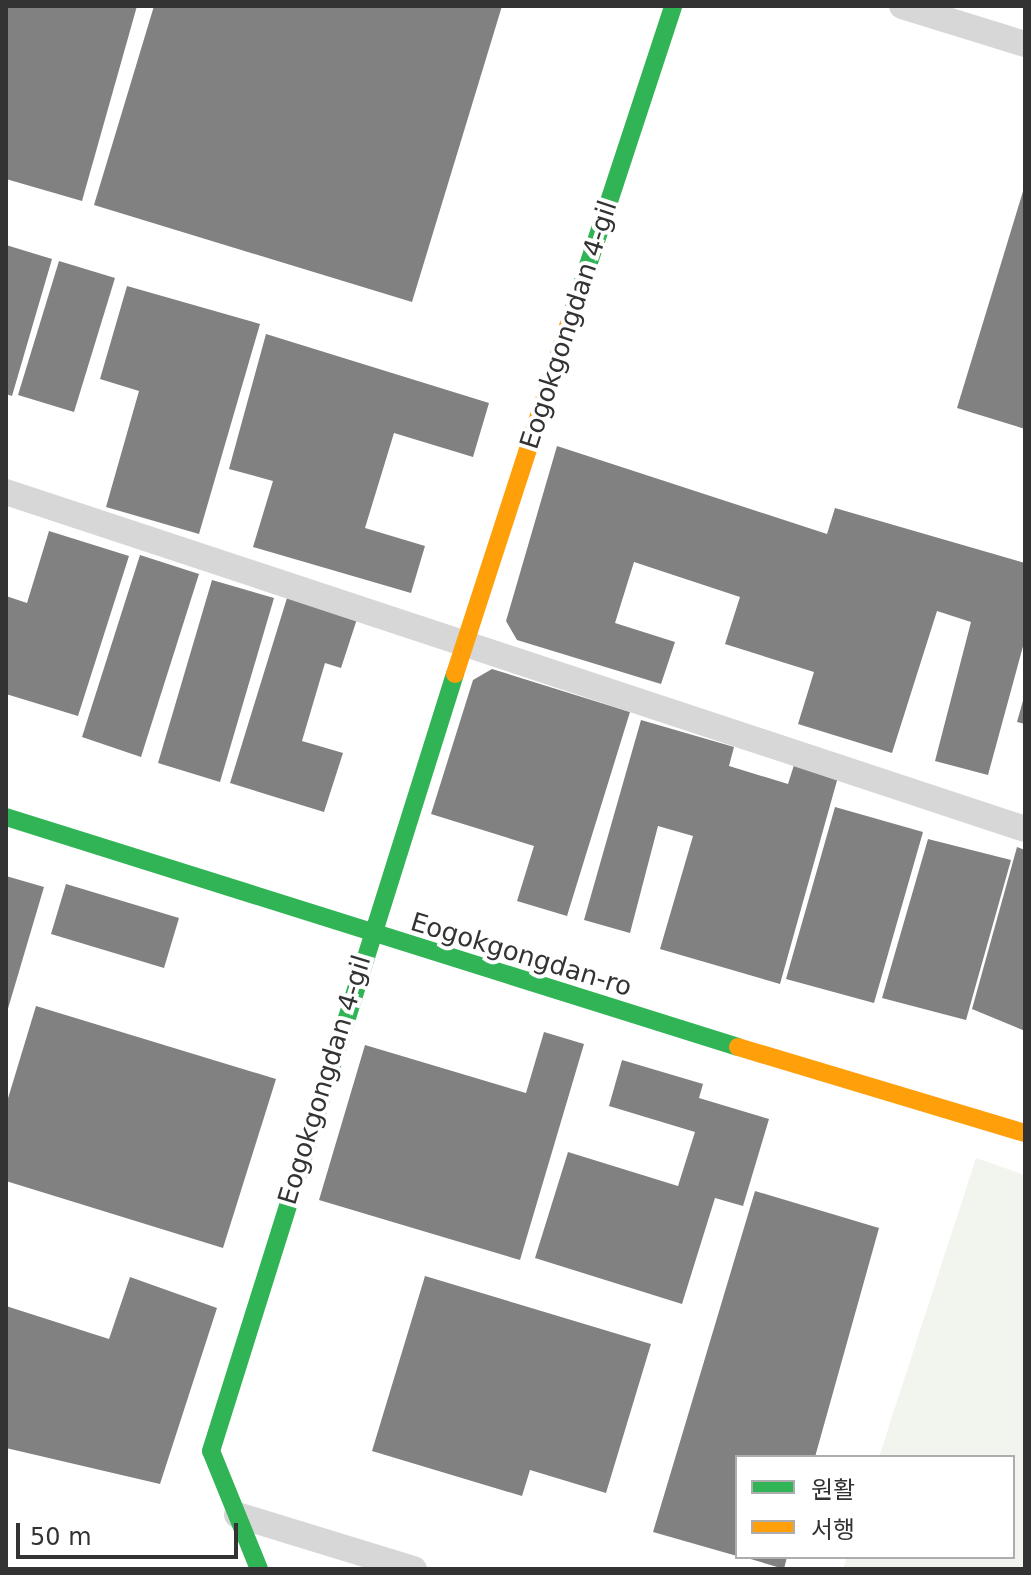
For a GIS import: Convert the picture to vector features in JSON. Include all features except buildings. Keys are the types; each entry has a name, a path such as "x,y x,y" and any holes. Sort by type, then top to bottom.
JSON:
{"street":[{"name":"Eogokgongdan 4-gil","path":"259,1569 211,1451 369,936 673,6"},
{"path":"902,6 1025,44"},
{"path":"6,492 1025,829"},
{"name":"Eogokgongdan-ro","path":"6,817 369,936 1025,1133"},
{"path":"237,1515 414,1569"}],"shaded area":[{"path":"976,1158 1025,1175 1025,1569 843,1569 846,1559 1015,1559 1015,1455 880,1455"}],"traffic: fast":[{"path":"573,311 673,6"},
{"path":"259,1569 211,1451 455,674"},
{"path":"6,817 738,1047"}],"traffic: slow":[{"path":"455,674 573,311"},
{"path":"738,1047 1025,1133"}]}
